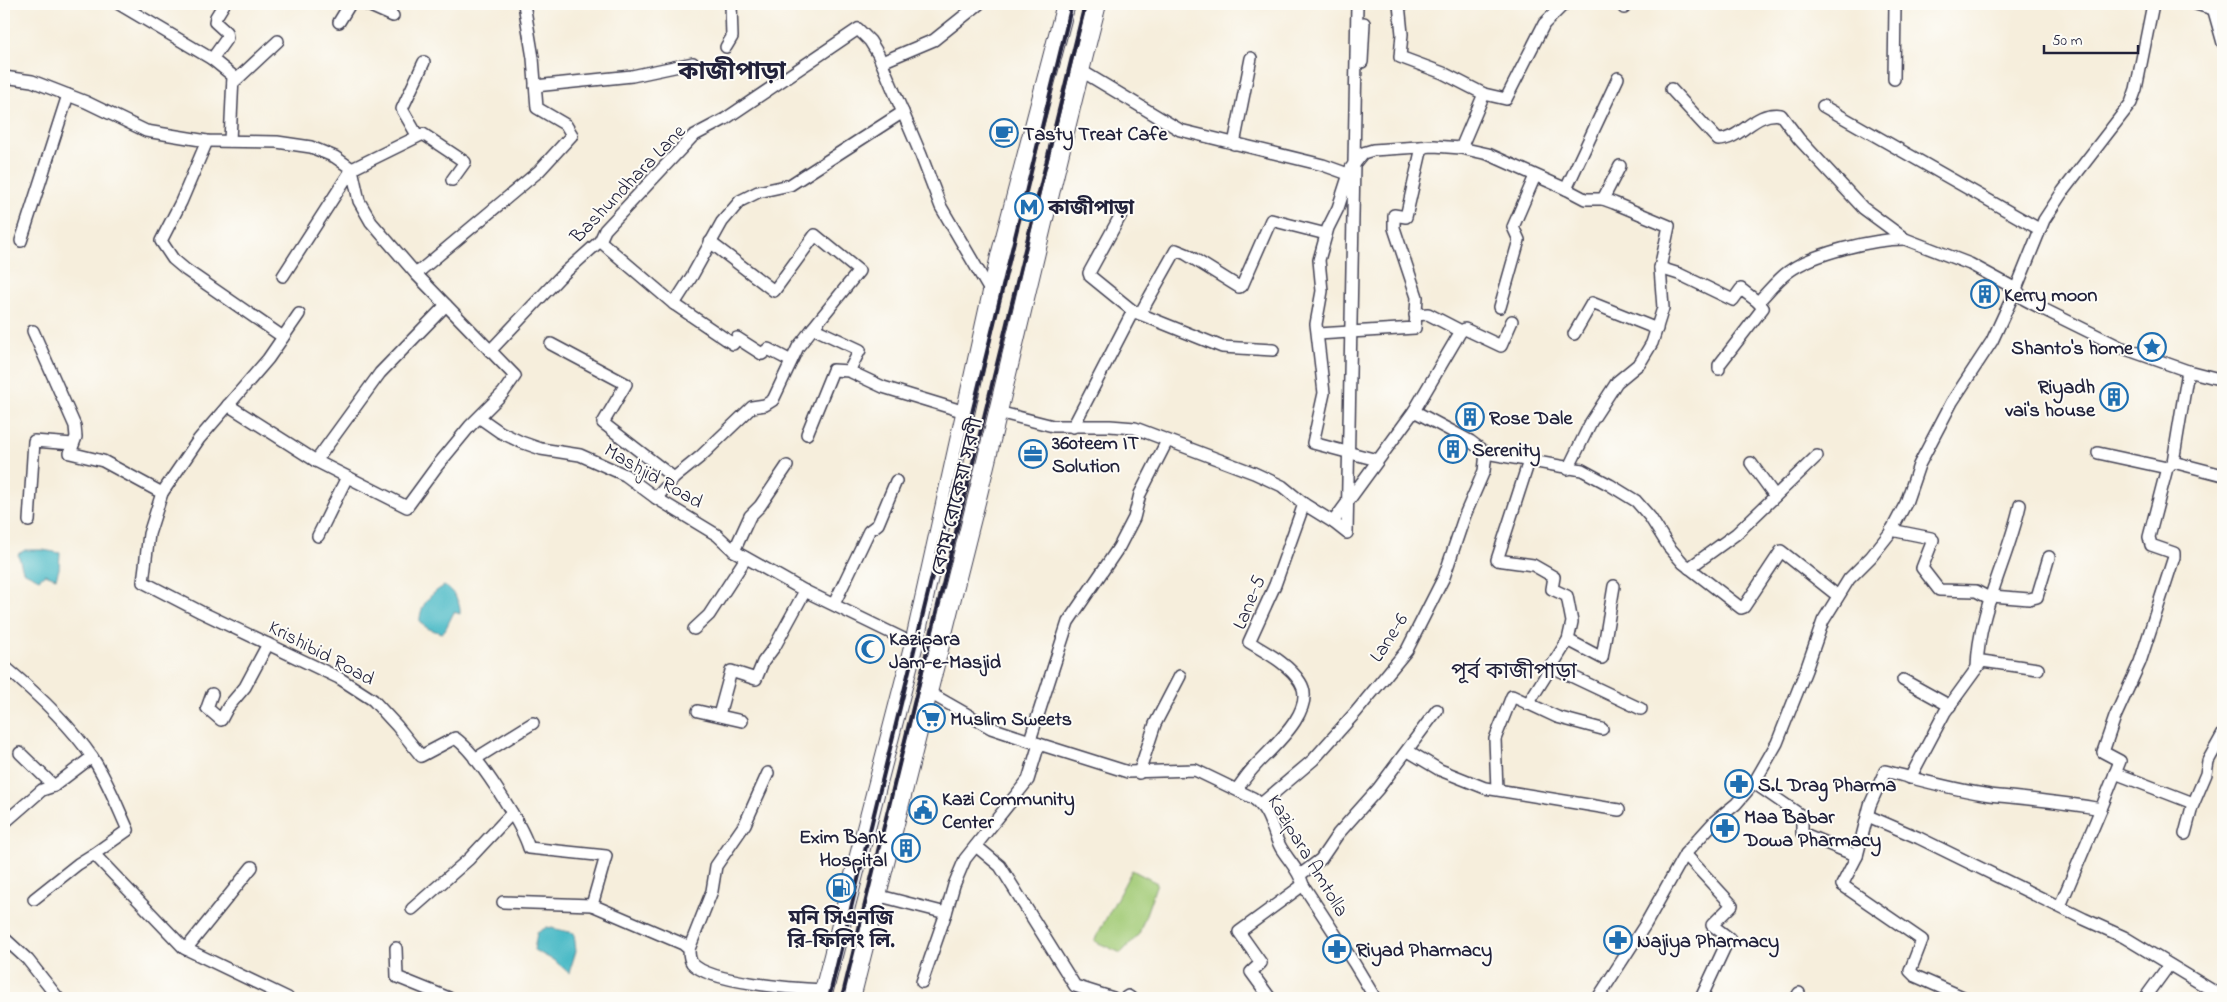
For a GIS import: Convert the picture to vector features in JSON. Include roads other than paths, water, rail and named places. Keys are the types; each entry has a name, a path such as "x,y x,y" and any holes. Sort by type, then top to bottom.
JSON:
{"main road":[{"name":"বেগম রোকেয়া সরণী","path":"823,994 914,644 992,294 1066,4"},
{"name":"বেগম রোকেয়া সরণী","path":"851,998 998,412 1054,171 1098,4"}],"street":[{"path":"118,4 212,59 232,76 230,141"},
{"path":"212,59 226,38 226,32 215,22 224,4"},
{"path":"339,22 350,4"},
{"path":"366,4 393,16"},
{"path":"416,274 539,171 572,135 566,125 537,108 533,58 524,4"},
{"path":"726,46 732,37 732,4"},
{"path":"979,4 934,40 882,62 941,207 992,294"},
{"path":"998,412 1053,426 1135,428 1254,473 1282,486 1304,504 1348,533 1356,4"},
{"path":"1361,81 1364,43 1364,4"},
{"path":"1399,4 1402,34 1400,57 1443,73 1484,94 1506,99 1544,24 1564,4"},
{"path":"1894,79 1895,4"},
{"path":"1598,998 1645,925 1685,854 1715,821 1736,804 1754,783 1777,743 1823,621 1850,579 1871,557 1891,530 1906,503 1923,458 1952,402 1992,341 2016,289 2039,229 2063,191 2131,103 2136,89 2153,4"},
{"path":"2196,4 2216,6 2223,43"},
{"name":"Bashundhara Lane","path":"490,351 560,277 600,242 605,230 694,136 732,114 858,29 870,41 882,62"},
{"path":"233,83 278,41"},
{"path":"1234,144 1252,58"},
{"path":"417,135 402,109 424,62"},
{"path":"535,86 632,76 693,63"},
{"path":"1080,70 1180,130 1323,165 1348,174"},
{"path":"4,77 32,81 68,95 146,131 207,141 277,142 311,147 335,157 352,169 359,201 371,222 416,274 515,376 503,393 470,426 437,466 407,507 316,461 228,405"},
{"path":"1566,189 1618,78"},
{"path":"1671,89 1718,140 1729,138 1762,116 1781,115 1799,139 1826,166 1834,178 1880,222 1905,239 1970,264 2016,289 2024,299 2120,347 2188,371 2223,380"},
{"path":"1461,148 1484,94"},
{"path":"21,241 68,95"},
{"path":"1823,106 2039,229"},
{"path":"674,304 722,222 740,201 758,192 790,185 903,112"},
{"path":"283,276 352,169 417,135 423,134 465,162 452,180"},
{"path":"207,141 181,202 161,241 173,258 186,270 283,337"},
{"path":"1318,334 1414,328 1417,297 1394,228 1394,215 1406,216 1422,148"},
{"path":"1377,460 1313,443 1324,393 1316,324 1322,291 1319,260 1326,234 1338,208 1348,174 1354,163 1364,153 1373,150 1461,148 1488,154 1585,199 1603,199 1669,226 1660,268 1663,308 1652,343 1640,363 1617,382 1591,422 1568,469"},
{"path":"1603,199 1620,166"},
{"path":"1500,307 1519,240 1514,226 1535,176"},
{"path":"1123,211 1089,275 1137,313 1222,347 1273,350"},
{"path":"1073,427 1137,313 1176,250 1186,254 1239,287 1242,286 1271,220 1326,234"},
{"path":"656,498 674,478 700,457 752,407 765,405 773,400 798,347 860,271 815,235 774,291 710,242"},
{"path":"1758,302 1788,272 1802,263 1820,256 1872,242 1888,239 1905,239"},
{"path":"600,242 674,304 733,344 738,338 762,354 768,349 791,361"},
{"path":"1660,268 1695,281 1733,300 1741,289 1763,308 1719,365 1719,368"},
{"path":"1574,334 1592,303 1657,329"},
{"path":"316,461 380,373 446,305"},
{"path":"33,331 75,426 76,436 70,453 103,462 162,493 199,439 262,367 299,314"},
{"path":"1415,315 1428,314 1461,332"},
{"path":"1333,522 1414,411 1461,332 1465,329 1501,346 1512,321"},
{"path":"813,328 860,350 849,371"},
{"path":"551,344 626,384 603,423 674,478"},
{"path":"807,434 833,370 849,371 883,386 965,412"},
{"path":"2060,906 2120,759 2103,752 2115,717 2140,662 2174,557 2174,553 2151,545 2149,542 2170,465 2188,371"},
{"path":"1414,411 1486,453 1582,470 1636,501 1650,516 1669,547 1689,568 1743,608 1781,551 1838,596"},
{"name":"Mashjid Road","path":"480,418 500,432 521,442 541,449 580,455 602,463 625,475 656,498 717,535 734,551 746,558 805,591 914,644"},
{"path":"922,982 954,885 965,859 1028,780 1035,742 1068,622 1119,547 1134,518 1140,494 1167,441"},
{"path":"29,521 34,442 73,444"},
{"name":"Lane-6","path":"1261,804 1313,760 1356,712 1407,650 1444,577 1465,515 1484,471 1486,453"},
{"path":"2098,453 2223,475"},
{"path":"1689,568 1736,534 1816,456"},
{"path":"1528,704 1568,640 1572,622 1566,596 1552,589 1554,577 1533,565 1497,560 1529,461"},
{"path":"1751,463 1775,496"},
{"path":"734,551 750,516 760,506 787,466"},
{"path":"318,536 347,477"},
{"path":"834,604 869,532 878,524 896,481"},
{"name":"Krishibid Road","path":"162,493 149,534 143,582 340,678 373,700 421,756 456,738 463,743 520,825 529,848 606,856 592,904"},
{"name":"Lane-5","path":"1237,790 1255,766 1284,738 1296,718 1303,701 1302,684 1292,671 1249,642 1275,585 1304,504"},
{"path":"1977,668 1983,622 2007,554 2020,505"},
{"path":"1891,530 1933,540 1922,568 1939,590 1976,591 1992,597 2028,599 2037,597 2049,557"},
{"path":"694,630 709,615 746,558"},
{"path":"1568,640 1602,658 1614,586"},
{"path":"719,714 731,671 756,679 763,662 775,646 805,591"},
{"path":"212,694 207,708 221,720 228,707 245,687 268,644"},
{"path":"1910,778 1950,706 1983,660 2038,669"},
{"path":"4,666 39,698 92,757 128,830 78,864 34,900"},
{"path":"1550,666 1641,709"},
{"path":"1139,773 1155,724 1180,676"},
{"path":"1903,680 1950,706"},
{"name":"Kazipara Amtolla","path":"928,692 990,728 1128,772 1195,770 1261,804 1271,820 1281,847 1374,998"},
{"path":"1496,790 1495,739 1512,696 1557,717 1602,729"},
{"path":"1270,998 1251,972 1261,963 1239,932 1302,880 1338,834 1378,789 1437,710"},
{"path":"698,711 719,714 742,721"},
{"path":"475,759 533,723"},
{"path":"2186,834 2194,803 2206,774 2208,761 2223,734"},
{"path":"1408,751 1440,770 1486,788 1619,810"},
{"path":"20,753 54,786"},
{"path":"4,823 42,790 54,786 92,757"},
{"path":"1965,998 1915,976 1910,971 1922,940 1842,886 1845,876 1857,856 1870,805 1885,771 1944,786 1990,794 2066,802 2101,809"},
{"path":"768,773 745,824 716,866 712,891 689,949 689,958 693,965 717,977 823,994"},
{"path":"2115,773 2194,803"},
{"path":"1754,783 1802,816 1802,833 1857,856"},
{"path":"412,909 468,859 512,813"},
{"path":"1868,816 1927,842 2124,937 2223,997"},
{"path":"976,846 1000,866 1075,986 1112,998"},
{"path":"94,854 186,949 287,998"},
{"path":"1685,854 1732,905 1712,925 1729,938 1701,998"},
{"path":"186,949 252,867"},
{"path":"876,895 946,913"},
{"path":"503,902 592,904 683,944 689,949"},
{"path":"4,938 28,960 58,998"},
{"path":"396,948 397,977 449,998"},
{"path":"2145,998 2169,965"},
{"path":"1126,998 1128,996 1131,998"}],"water":[{"path":"25,550 43,550 60,553 59,569 56,578 45,574 39,579 23,571 18,554"},
{"path":"444,586 456,598 460,614 454,612 445,630 441,633 429,629 420,623 420,617 426,601"},
{"path":"547,927 574,933 576,951 569,973 555,961 534,950 537,933"}],"railway":[{"path":"829,998 1072,4"},
{"path":"842,998 1085,4"}],"place":[{"name":"Tasty Treat Cafe","path":"1004,133"},
{"name":"কাজীপাড়া","path":"1029,207"},
{"name":"Kerry moon","path":"1985,294"},
{"name":"Shanto's home","path":"2152,347"},
{"name":"Riyadh vai's house","path":"2114,397"},
{"name":"Rose Dale","path":"1470,417"},
{"name":"Serenity","path":"1453,449"},
{"name":"360teem IT Solution","path":"1033,454"},
{"name":"Kazipara Jam-e-Masjid","path":"870,649"},
{"name":"Muslim Sweets","path":"931,718"},
{"name":"S.L Drag Pharma","path":"1739,784"},
{"name":"Kazi Community Center","path":"923,810"},
{"name":"Maa Babar Dowa Pharmacy","path":"1725,828"},
{"name":"Exim Bank Hospital","path":"906,848"},
{"name":"মনি সিএনজি রি-ফিলিং লি.","path":"841,888"},
{"name":"Najiya Pharmacy","path":"1618,940"},
{"name":"Riyad Pharmacy","path":"1337,949"}],"district":[{"name":"কাজীপাড়া","path":"732,70"},
{"name":"পূর্ব কাজীপাড়া","path":"1514,670"}]}
